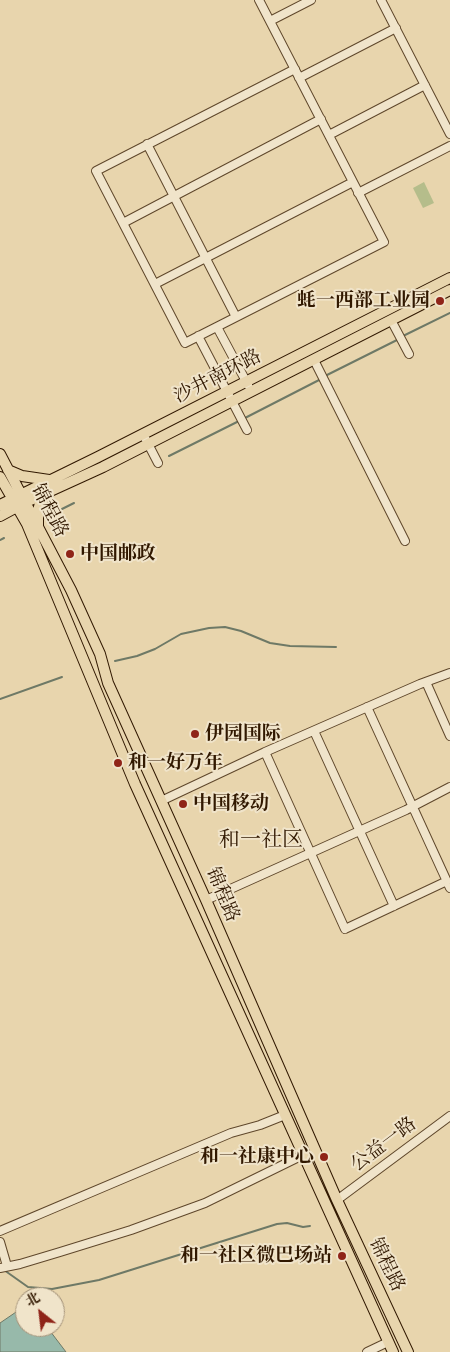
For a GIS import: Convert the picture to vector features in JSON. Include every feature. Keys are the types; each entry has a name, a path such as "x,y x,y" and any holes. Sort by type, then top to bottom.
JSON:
{"main road":[{"name":"沙井南环路","path":"0,505 50,491 227,392 450,278"},
{"name":"沙井南环路","path":"0,516 18,501 50,480 251,392 450,290"},
{"name":"锦程路","path":"0,454 4,474 18,501 135,784 390,1347"},
{"path":"4,474 50,480"},
{"path":"38,526 40,504 50,491"},
{"name":"锦程路","path":"18,501 38,526 71,590 100,654 108,683 208,904 337,1200 408,1352"},
{"path":"0,516 27,524"},
{"path":"195,916 208,904"}],"street":[{"path":"259,0 384,242 185,343 96,171 294,69"},
{"path":"270,21 310,0"},
{"path":"381,0 450,134"},
{"path":"299,78 396,28"},
{"path":"329,135 425,85"},
{"path":"123,223 321,119"},
{"path":"147,144 236,317"},
{"path":"358,193 450,146"},
{"path":"155,284 353,182"},
{"path":"391,320 407,350"},
{"path":"217,327 251,392"},
{"path":"198,336 247,430"},
{"path":"314,360 405,541"},
{"path":"146,439 158,463"},
{"path":"161,801 265,752 450,673"},
{"path":"426,682 450,736"},
{"path":"265,752 345,929 394,906 448,885 367,707"},
{"path":"314,731 394,906"},
{"path":"208,904 310,853 413,807 450,787"},
{"path":"0,1231 232,1133 285,1115"},
{"name":"公益一路","path":"337,1200 450,1116"},
{"path":"0,1242 4,1267 20,1264 131,1230 205,1203 303,1155"},
{"path":"367,1352 390,1347"}],"green space":[{"path":"424,182 434,203 423,208 413,188"}],"shaded area":[{"path":"15,1313 15,1337 55,1337 66,1352 0,1352 0,1323"}],"waterway":[{"path":"403,336 450,313"},
{"path":"325,376 399,339"},
{"path":"243,419 321,379"},
{"path":"169,456 239,421"},
{"path":"54,513 74,503"},
{"path":"0,540 4,538"},
{"path":"115,661 137,656 155,649 181,634 209,628 225,627 241,631 270,643 290,646 336,647"},
{"path":"0,699 62,677"},
{"path":"4,1270 28,1287 52,1289 99,1280 277,1224 287,1223 303,1227 310,1226"}],"place":[{"name":"蚝一西部工业园","path":"440,301"},
{"name":"中国邮政","path":"70,554"},
{"name":"伊园国际","path":"195,734"},
{"name":"和一好万年","path":"118,763"},
{"name":"中国移动","path":"183,804"},
{"name":"和一社康中心","path":"324,1157"},
{"name":"和一社区微巴场站","path":"342,1256"}],"district":[{"name":"和一社区","path":"261,841"}]}
